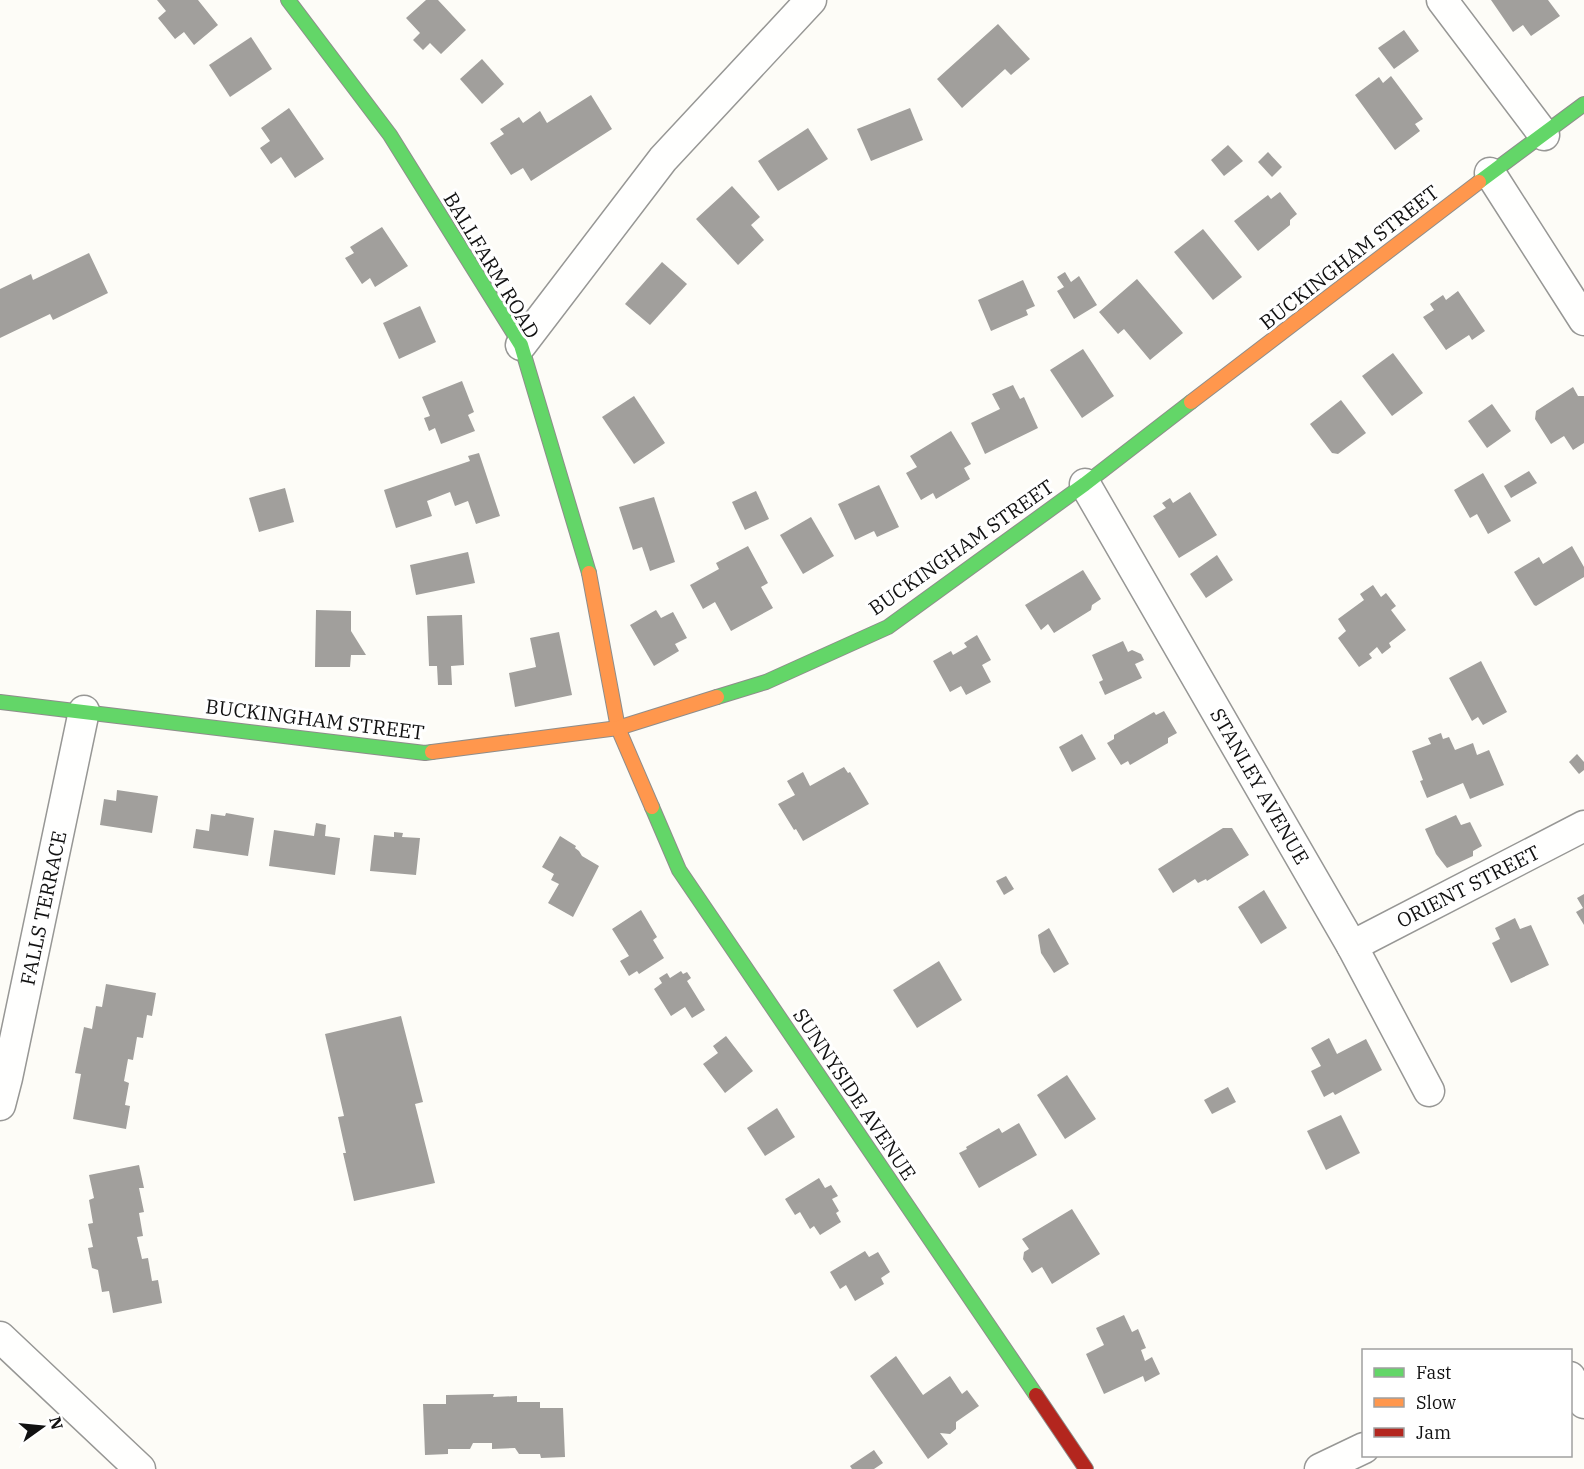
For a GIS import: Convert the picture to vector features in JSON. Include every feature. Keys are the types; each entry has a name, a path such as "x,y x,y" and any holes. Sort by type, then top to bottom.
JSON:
{"main road":[{"name":"BALLFARM ROAD","path":"288,0 390,135 521,345 588,567 618,728"},
{"name":"BUCKINGHAM STREET","path":"0,702 425,753 618,728 766,682 888,627 1085,484 1490,173 1584,104"},
{"name":"SUNNYSIDE AVENUE","path":"618,728 679,870 1086,1469"}],"street":[{"path":"521,345 663,159 811,0"},
{"path":"1442,0 1544,135"},
{"path":"1490,173 1584,320"},
{"name":"STANLEY AVENUE","path":"1085,484 1352,946 1429,1091"},
{"name":"FALLS TERRACE","path":"0,1105 10,1067 84,711"},
{"name":"ORIENT STREET","path":"1352,946 1584,826"},
{"path":"0,1337 140,1469"},
{"path":"1572,1381 1584,1403"},
{"path":"1320,1469 1362,1449"}],"building":[{"path":"157,0 198,0 218,25 194,45 184,32 175,39 158,18 166,11"},
{"path":"426,0 438,0 466,30 441,54 430,43 423,50 413,40 420,33 406,18"},
{"path":"1491,0 1548,0 1560,16 1531,36 1523,25 1513,32"},
{"path":"998,24 1030,59 1011,75 1005,69 962,108 937,79"},
{"path":"1404,30 1419,51 1394,69 1378,48"},
{"path":"251,37 272,69 230,97 209,65"},
{"path":"482,59 504,84 482,104 460,79"},
{"path":"1391,76 1423,119 1415,124 1420,131 1395,150 1355,95 1379,77 1383,83"},
{"path":"591,95 612,129 531,181 523,168 511,175 490,143 504,134 500,129 519,117 523,123 540,111 547,123"},
{"path":"289,108 324,159 295,178 281,157 271,164 260,148 270,141 261,128"},
{"path":"910,108 923,140 871,161 857,129"},
{"path":"808,128 828,159 778,191 758,161"},
{"path":"1228,145 1243,161 1224,176 1211,160"},
{"path":"1268,152 1282,167 1272,177 1258,162"},
{"path":"732,186 760,217 751,225 764,240 738,265 696,219"},
{"path":"1280,192 1297,214 1290,220 1290,225 1258,251 1234,221 1268,195 1271,199"},
{"path":"382,227 408,266 375,287 370,278 362,284 345,258 354,253 350,247"},
{"path":"1203,229 1242,277 1213,300 1174,252"},
{"path":"89,253 108,293 53,320 50,314 0,338 0,289 31,274 33,280"},
{"path":"662,262 687,284 650,325 625,304"},
{"path":"1065,272 1071,282 1079,276 1097,305 1074,319 1057,291 1064,287 1057,277"},
{"path":"1137,279 1183,333 1150,360 1124,329 1118,334 1099,312"},
{"path":"1023,280 1035,306 1026,310 1028,315 991,331 978,300"},
{"path":"1458,291 1485,331 1472,340 1469,335 1446,350 1423,317 1434,310 1430,304 1443,295 1446,300"},
{"path":"420,306 436,342 399,359 383,323"},
{"path":"1083,349 1114,396 1082,418 1050,370"},
{"path":"1393,353 1423,393 1392,416 1362,376"},
{"path":"462,381 474,412 468,415 475,431 441,444 435,428 429,431 424,418 430,416 422,397"},
{"path":"1013,385 1020,399 1024,397 1038,428 985,454 971,423 1000,409 992,394"},
{"path":"1573,387 1578,396 1584,396 1584,443 1573,450 1564,436 1551,444 1535,419 1536,411"},
{"path":"634,396 665,443 634,464 602,417"},
{"path":"1341,400 1366,433 1338,454 1332,453 1310,424"},
{"path":"1492,404 1511,431 1487,448 1468,421"},
{"path":"951,431 971,464 964,468 970,479 936,499 933,493 921,500 906,473 917,467 910,456"},
{"path":"479,453 500,516 476,524 468,501 455,506 450,492 427,501 432,516 396,528 384,490 470,461 468,456"},
{"path":"1529,471 1537,483 1511,498 1504,486"},
{"path":"1483,473 1511,521 1488,534 1477,514 1470,518 1454,490"},
{"path":"879,485 899,527 877,537 874,531 855,540 838,504"},
{"path":"285,488 294,522 259,532 249,498"},
{"path":"756,491 769,519 745,530 732,502"},
{"path":"1190,492 1217,535 1179,558 1153,516 1166,508 1162,503 1170,498 1173,503"},
{"path":"654,497 675,562 650,571 642,547 633,550 619,507"},
{"path":"811,517 834,556 803,574 780,535"},
{"path":"748,546 768,583 761,587 773,608 731,631 715,602 703,609 690,585 719,569 716,563"},
{"path":"1572,546 1584,567 1584,577 1536,606 1534,605 1514,572 1539,557 1543,564"},
{"path":"468,552 475,583 416,595 410,565"},
{"path":"1217,555 1233,580 1206,598 1190,574"},
{"path":"1083,570 1101,599 1092,605 1091,610 1054,633 1048,624 1041,630 1025,605"},
{"path":"1373,585 1381,597 1386,593 1396,606 1391,610 1406,630 1389,643 1391,647 1382,654 1377,647 1369,654 1372,658 1359,667 1338,638 1346,631 1338,619 1364,600 1360,594"},
{"path":"316,610 351,611 351,631 366,655 351,655 350,667 315,667"},
{"path":"656,610 661,618 673,612 687,638 675,644 679,651 654,666 630,625"},
{"path":"462,615 464,665 451,666 452,685 438,685 437,666 429,666 427,616"},
{"path":"559,632 572,695 515,707 509,673 536,667 530,638"},
{"path":"977,635 991,660 982,665 991,682 966,695 961,686 950,692 933,661 951,651 953,655 967,647 964,643"},
{"path":"1123,641 1128,652 1132,650 1141,654 1144,660 1135,664 1142,678 1105,695 1099,682 1103,680 1092,655"},
{"path":"1481,661 1507,712 1483,725 1478,717 1472,721 1449,678"},
{"path":"1164,711 1177,733 1168,738 1168,743 1130,765 1128,761 1121,765 1107,743 1114,739 1114,735 1154,712 1156,715"},
{"path":"1441,733 1443,739 1449,737 1455,750 1473,743 1477,755 1489,750 1504,785 1470,799 1463,783 1427,798 1412,751 1431,744 1428,738"},
{"path":"1082,734 1096,759 1072,772 1059,747"},
{"path":"1577,754 1584,762 1584,770 1579,774 1569,762"},
{"path":"844,767 848,773 850,772 869,804 803,841 778,804 795,795 787,781 803,772 810,786"},
{"path":"117,790 158,796 152,833 100,825 104,799 116,801"},
{"path":"226,813 254,818 248,856 193,848 196,829 209,831 211,814 225,816"},
{"path":"1456,815 1461,825 1470,822 1482,846 1473,851 1473,856 1447,868 1436,854 1425,829"},
{"path":"316,823 326,825 325,836 340,838 335,875 269,866 274,830 314,836"},
{"path":"1223,828 1232,828 1249,855 1207,881 1206,879 1198,883 1195,879 1173,893 1158,869"},
{"path":"394,832 403,833 402,837 420,838 416,875 370,871 374,835 394,837"},
{"path":"560,836 576,846 575,848 582,856 599,866 573,917 548,903 559,884 551,880 554,874 542,867"},
{"path":"1006,876 1014,889 1004,895 996,881"},
{"path":"1264,890 1287,928 1261,944 1238,907"},
{"path":"1584,894 1584,925 1576,912 1583,908 1577,898"},
{"path":"641,910 657,937 653,940 664,958 639,974 637,971 629,976 620,961 629,956 612,929"},
{"path":"1515,918 1520,929 1531,925 1549,965 1511,983 1492,943 1500,939 1495,928"},
{"path":"1049,928 1069,964 1054,973 1041,953 1038,935"},
{"path":"939,961 962,1000 917,1028 893,990"},
{"path":"681,971 683,974 687,972 691,978 687,981 705,1010 692,1018 685,1007 671,1016 654,989 662,983 659,978 667,973 670,978"},
{"path":"106,984 156,993 152,1016 147,1015 143,1038 137,1037 133,1060 128,1059 124,1081 129,1083 125,1105 130,1106 126,1129 73,1119 81,1074 75,1073 84,1027 92,1029 96,1006 102,1007"},
{"path":"401,1016 423,1102 415,1104 435,1183 354,1201 343,1153 346,1153 338,1117 344,1116 325,1034"},
{"path":"726,1036 753,1071 725,1093 703,1064 718,1053 713,1046"},
{"path":"1329,1038 1337,1054 1366,1039 1382,1070 1335,1095 1333,1092 1324,1097 1311,1071 1321,1066 1311,1048"},
{"path":"1067,1075 1096,1119 1065,1139 1037,1095"},
{"path":"1228,1087 1236,1102 1212,1114 1204,1100"},
{"path":"777,1108 795,1137 765,1156 747,1128"},
{"path":"1341,1115 1360,1153 1326,1170 1307,1131"},
{"path":"1019,1123 1037,1155 979,1188 959,1153 999,1128 1002,1133"},
{"path":"139,1165 144,1188 139,1188 144,1212 139,1213 143,1236 137,1237 142,1259 148,1258 152,1281 158,1280 162,1303 113,1313 109,1291 102,1292 98,1270 92,1268 88,1248 93,1247 88,1224 93,1223 89,1200 94,1198 89,1175"},
{"path":"819,1178 825,1188 831,1185 838,1196 832,1199 839,1211 836,1213 841,1222 820,1235 814,1226 810,1229 800,1212 795,1215 785,1199"},
{"path":"1072,1209 1100,1254 1052,1284 1042,1267 1032,1273 1023,1259 1024,1252 1029,1249 1022,1239"},
{"path":"865,1251 869,1257 878,1252 890,1272 881,1278 884,1284 855,1301 846,1285 840,1289 830,1272"},
{"path":"1124,1315 1132,1332 1138,1329 1146,1348 1141,1350 1145,1361 1152,1357 1160,1374 1145,1382 1143,1376 1104,1394 1086,1354 1104,1345 1096,1328"},
{"path":"896,1356 923,1395 950,1376 962,1394 967,1390 979,1406 956,1422 956,1429 950,1434 940,1433 948,1444 928,1459 870,1376"},
{"path":"494,1394 493,1397 517,1396 517,1402 540,1402 540,1408 563,1408 565,1457 541,1458 540,1454 519,1454 515,1448 492,1449 492,1443 473,1443 470,1449 448,1449 448,1454 425,1455 423,1404 446,1404 446,1395"},
{"path":"874,1450 883,1463 874,1469 852,1469 850,1466"}],"traffic: fast":[{"path":"288,0 390,135 521,345 589,573"},
{"path":"1479,182 1584,104"},
{"path":"717,697 766,682 888,627 1085,484 1191,402"},
{"path":"0,702 432,752"},
{"path":"652,807 679,870 1036,1395"}],"traffic: slow":[{"path":"1191,402 1479,182"},
{"path":"589,573 618,728 652,807"},
{"path":"432,752 618,728 717,697"}],"traffic: jam":[{"path":"1036,1395 1086,1469"}]}
